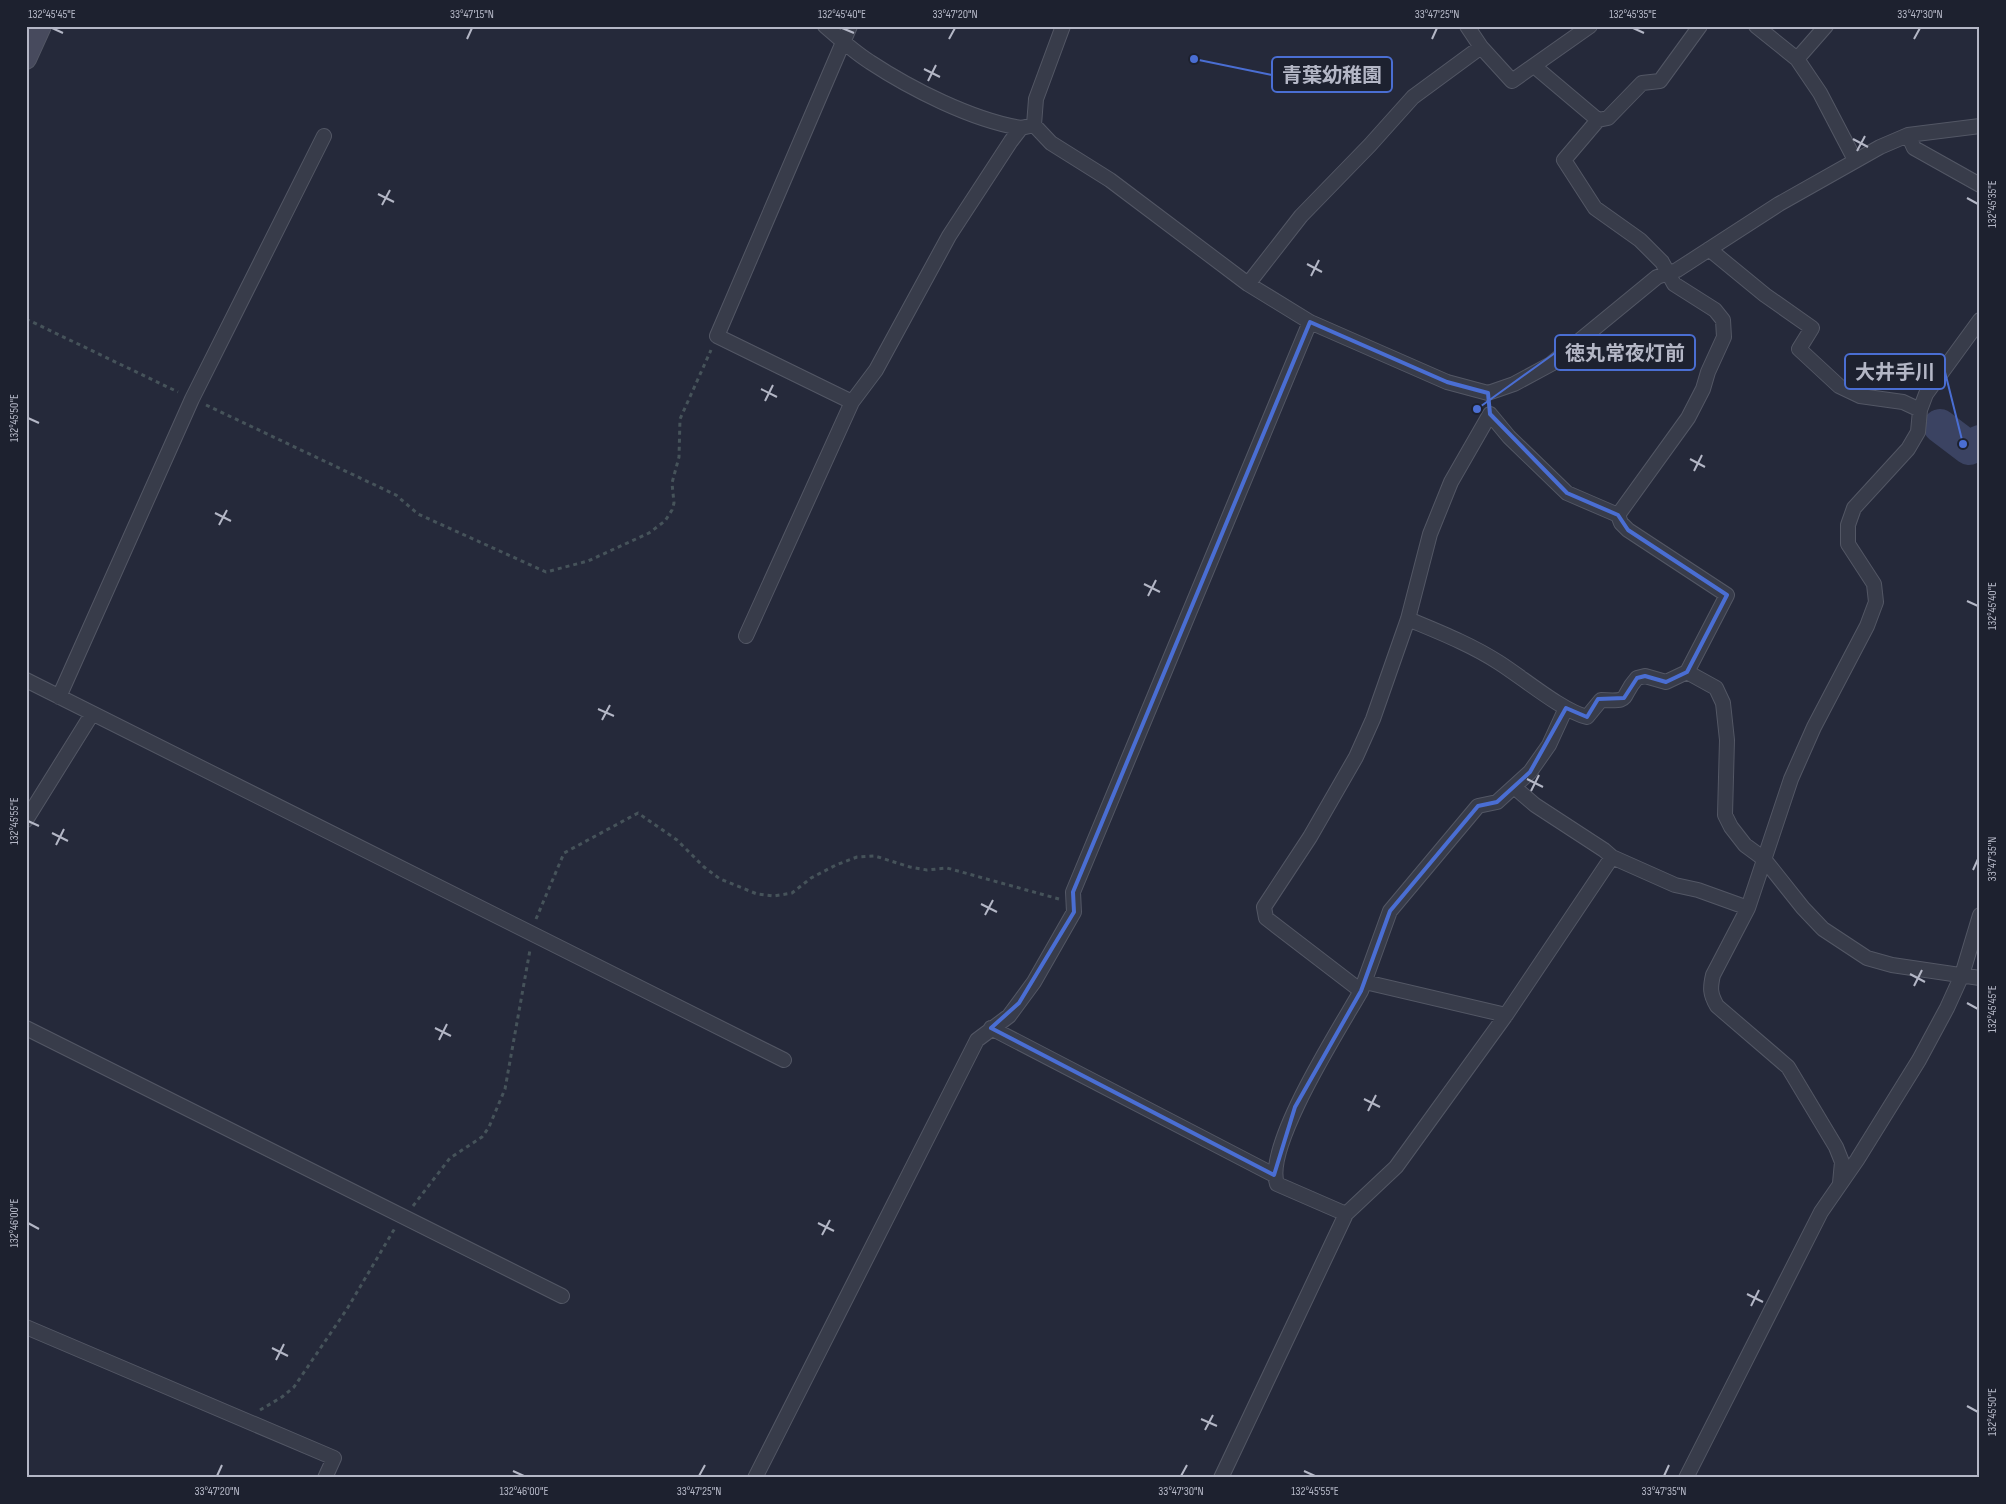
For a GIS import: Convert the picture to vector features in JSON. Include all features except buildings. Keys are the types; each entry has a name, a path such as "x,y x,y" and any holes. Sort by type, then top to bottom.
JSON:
{"main road":[{"path":"26,60 37,28"}],"street":[{"path":"826,26 870,62 926,94 985,119 1027,126 1051,144 1110,180 1248,284 1310,322 1446,382 1488,393 1514,384 1551,364 1657,277 1678,270 1779,204 1880,146 1908,135 1980,126"},
{"path":"850,26 717,336 852,402"},
{"path":"746,636 852,402 876,370 949,236 1027,126 1063,26"},
{"path":"1467,26 1481,47 1512,81 1590,26"},
{"path":"1618,515 1688,418 1703,389 1708,372 1724,337 1723,320 1715,310 1674,284 1662,262 1640,240 1595,208 1564,160 1598,120 1608,118 1642,83 1660,81 1700,26"},
{"path":"1756,26 1797,58 1820,93 1856,160"},
{"path":"1797,58 1826,26"},
{"path":"1248,284 1301,216 1370,145 1413,97 1481,47"},
{"path":"1534,66 1598,120"},
{"path":"1908,135 1914,148 1980,185"},
{"path":"59,697 192,399 324,136"},
{"path":"1709,249 1765,295 1812,328 1798,349 1839,386 1860,396 1903,402 1920,410"},
{"path":"1839,1186 1842,1162 1836,1147 1788,1067 1717,1006 1711,996 1710,986 1748,908 1791,778 1814,728 1867,626 1876,602 1874,584 1848,544 1848,525 1854,508 1908,449 1918,432 1920,410 1926,394 1980,320"},
{"path":"755,1478 976,1040 1009,1016 1034,982 1074,912 1073,892 1310,322"},
{"path":"1408,619 1456,639 1497,662 1566,708 1587,718 1596,703 1601,700 1619,701 1624,698 1637,678 1645,676 1666,682 1687,672 1727,595 1628,530 1621,523 1618,515 1567,493 1509,437 1490,414 1488,393"},
{"path":"1490,414 1451,482 1437,516 1430,534 1408,619 1373,719 1356,757 1310,837 1264,906 1266,918 1363,986 1506,1015"},
{"path":"1687,672 1716,688 1723,703 1727,740 1725,815 1731,827 1745,845 1764,860 1803,908 1823,929 1867,958 1892,964 1980,978"},
{"path":"26,680 784,1060"},
{"path":"1346,1214 1276,1184 1274,1175 1286,1130 1295,1107 1363,986 1390,911 1478,806 1497,802 1530,772 1548,744 1566,708"},
{"path":"26,820 92,714"},
{"path":"1514,787 1535,805 1612,857 1675,885 1698,890 1748,908"},
{"path":"1221,1478 1346,1214 1396,1168 1506,1015 1612,857"},
{"path":"1686,1478 1821,1212 1919,1060 1947,1008 1962,975 1980,915"},
{"path":"26,1028 562,1296"},
{"path":"991,1028 1274,1175"},
{"path":"26,1327 334,1458 325,1478"}],"path":[{"path":"26,319 396,496 418,514 546,572 588,561 649,533 665,521 674,503 672,483 679,457 680,419 717,336"},
{"path":"245,1420 282,1397 294,1387 347,1309 386,1241 403,1217 450,1158 482,1137 489,1127 505,1089 534,924 564,853 638,813 677,840 704,867 720,879 758,894 774,896 792,893 810,878 836,865 857,857 875,856 910,867 927,870 948,868 1074,903"}],"highlighted area":[{"path":"1310,322 1447,382 1488,393 1490,414 1567,493 1618,515 1628,530 1727,595 1687,672 1666,682 1645,676 1637,678 1624,698 1598,699 1587,717 1566,708 1530,772 1497,802 1478,806 1390,911 1361,991 1295,1107 1274,1175 991,1028 1019,1003 1074,912 1073,892"}],"waterway":[{"path":"1940,426 1969,448 1980,442"}],"place":[{"name":"青葉幼稚園","path":"1194,59"},
{"name":"徳丸常夜灯前","path":"1477,409"},
{"name":"大井手川","path":"1963,444"}]}
